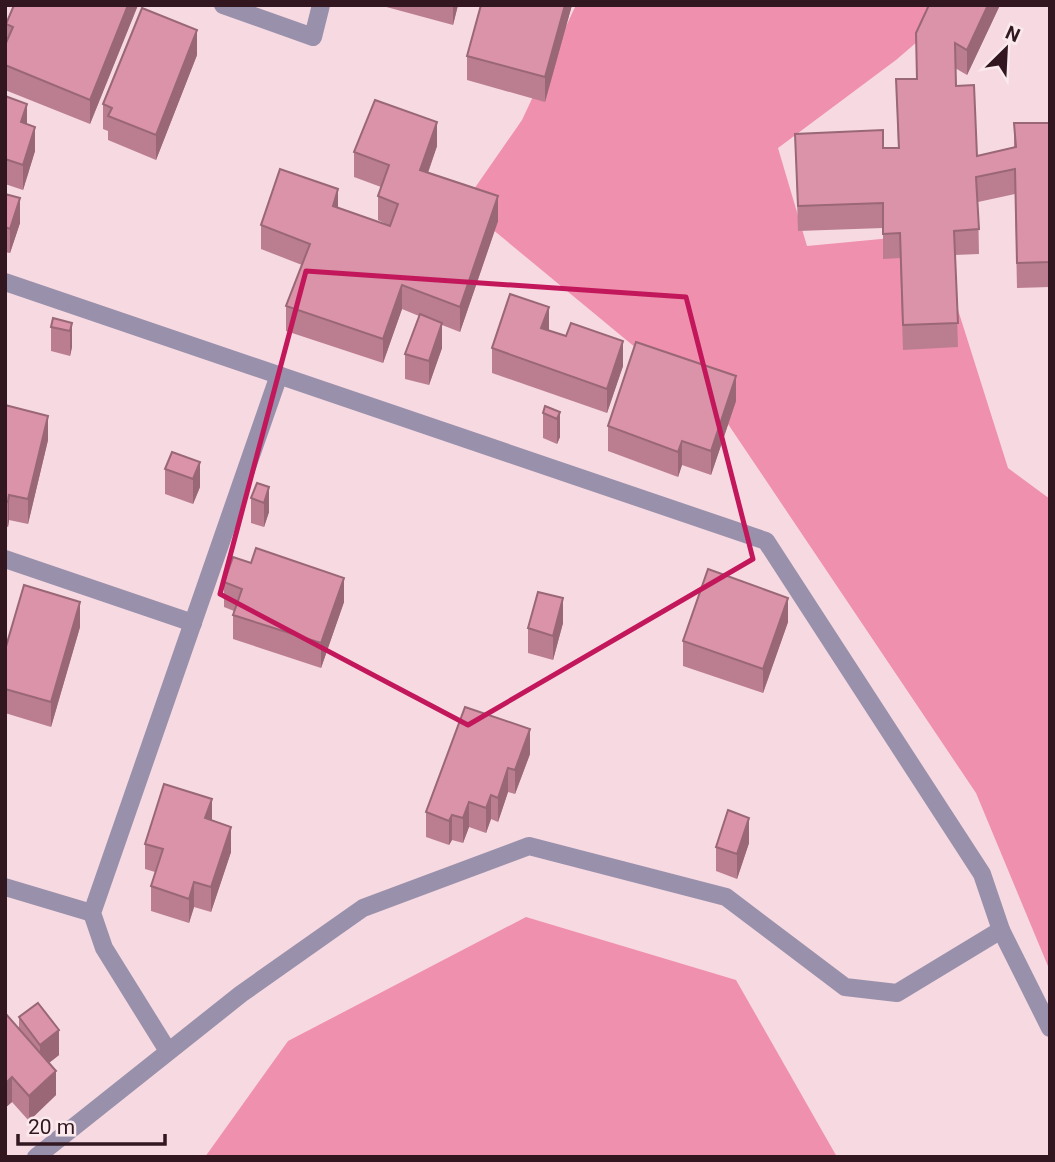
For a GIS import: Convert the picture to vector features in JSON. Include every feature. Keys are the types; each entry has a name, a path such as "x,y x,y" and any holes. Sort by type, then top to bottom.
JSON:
{"street":[{"path":"223,5 313,37 321,5"},
{"path":"5,282 766,541 982,874 1001,930 1050,1028"},
{"path":"168,1051 104,948 92,913 279,375"},
{"path":"5,559 193,623"},
{"path":"36,1157 241,994 363,908 530,846 726,897 845,987 897,993 1001,930"},
{"path":"5,887 92,913"}],"highlighted area":[{"path":"306,271 686,297 753,559 468,725 220,594"}],"shaded area":[{"path":"576,5 960,5 896,60 778,148 807,246 934,234 1008,468 1050,499 1050,971 976,793 728,424 463,205 522,120"},
{"path":"526,917 736,980 837,1157 205,1157 288,1041"}],"building":[{"path":"14,5 128,5 90,100 5,65 5,45 13,27 6,24"},
{"path":"481,5 565,5 545,77 467,56"},
{"path":"929,5 988,5 967,50 955,43 956,86 974,85 977,156 1016,147 1014,123 1050,123 1050,262 1017,263 1015,169 976,177 979,229 954,231 958,323 903,325 900,233 883,234 883,203 798,206 795,134 883,130 883,148 899,148 896,79 917,79 916,33"},
{"path":"142,8 197,30 156,135 108,116 112,108 103,104"},
{"path":"5,96 27,104 21,122 35,127 23,165 5,159"},
{"path":"375,100 437,122 420,170 498,196 460,307 402,285 383,339 286,306 310,244 261,225 280,169 338,189 333,206 390,226 398,204 378,196 389,165 354,152"},
{"path":"5,194 20,198 10,229 5,227"},
{"path":"510,294 549,307 541,328 566,336 571,323 623,341 607,389 492,348"},
{"path":"420,314 442,323 429,361 405,354"},
{"path":"53,318 72,323 70,331 51,327"},
{"path":"636,342 736,376 711,451 682,441 678,452 608,426"},
{"path":"5,405 48,416 28,499 9,495 8,502 5,501"},
{"path":"545,406 560,412 557,419 543,413"},
{"path":"172,452 200,462 193,479 165,469"},
{"path":"257,483 269,487 264,503 251,498"},
{"path":"256,548 344,578 321,643 233,615 242,589 224,582 233,557 251,563"},
{"path":"708,569 788,598 763,669 683,641"},
{"path":"24,585 80,602 51,702 5,689 5,650"},
{"path":"538,592 563,598 553,636 528,628"},
{"path":"465,707 530,729 515,770 508,768 498,798 491,795 486,808 469,802 463,818 452,815 449,821 426,812"},
{"path":"164,784 212,799 205,818 231,827 211,887 194,882 189,899 151,886 163,849 145,844"},
{"path":"728,810 749,818 737,854 716,847"},
{"path":"38,1003 59,1030 40,1045 19,1017"},
{"path":"5,1013 56,1071 29,1096 12,1077 5,1084"}]}
